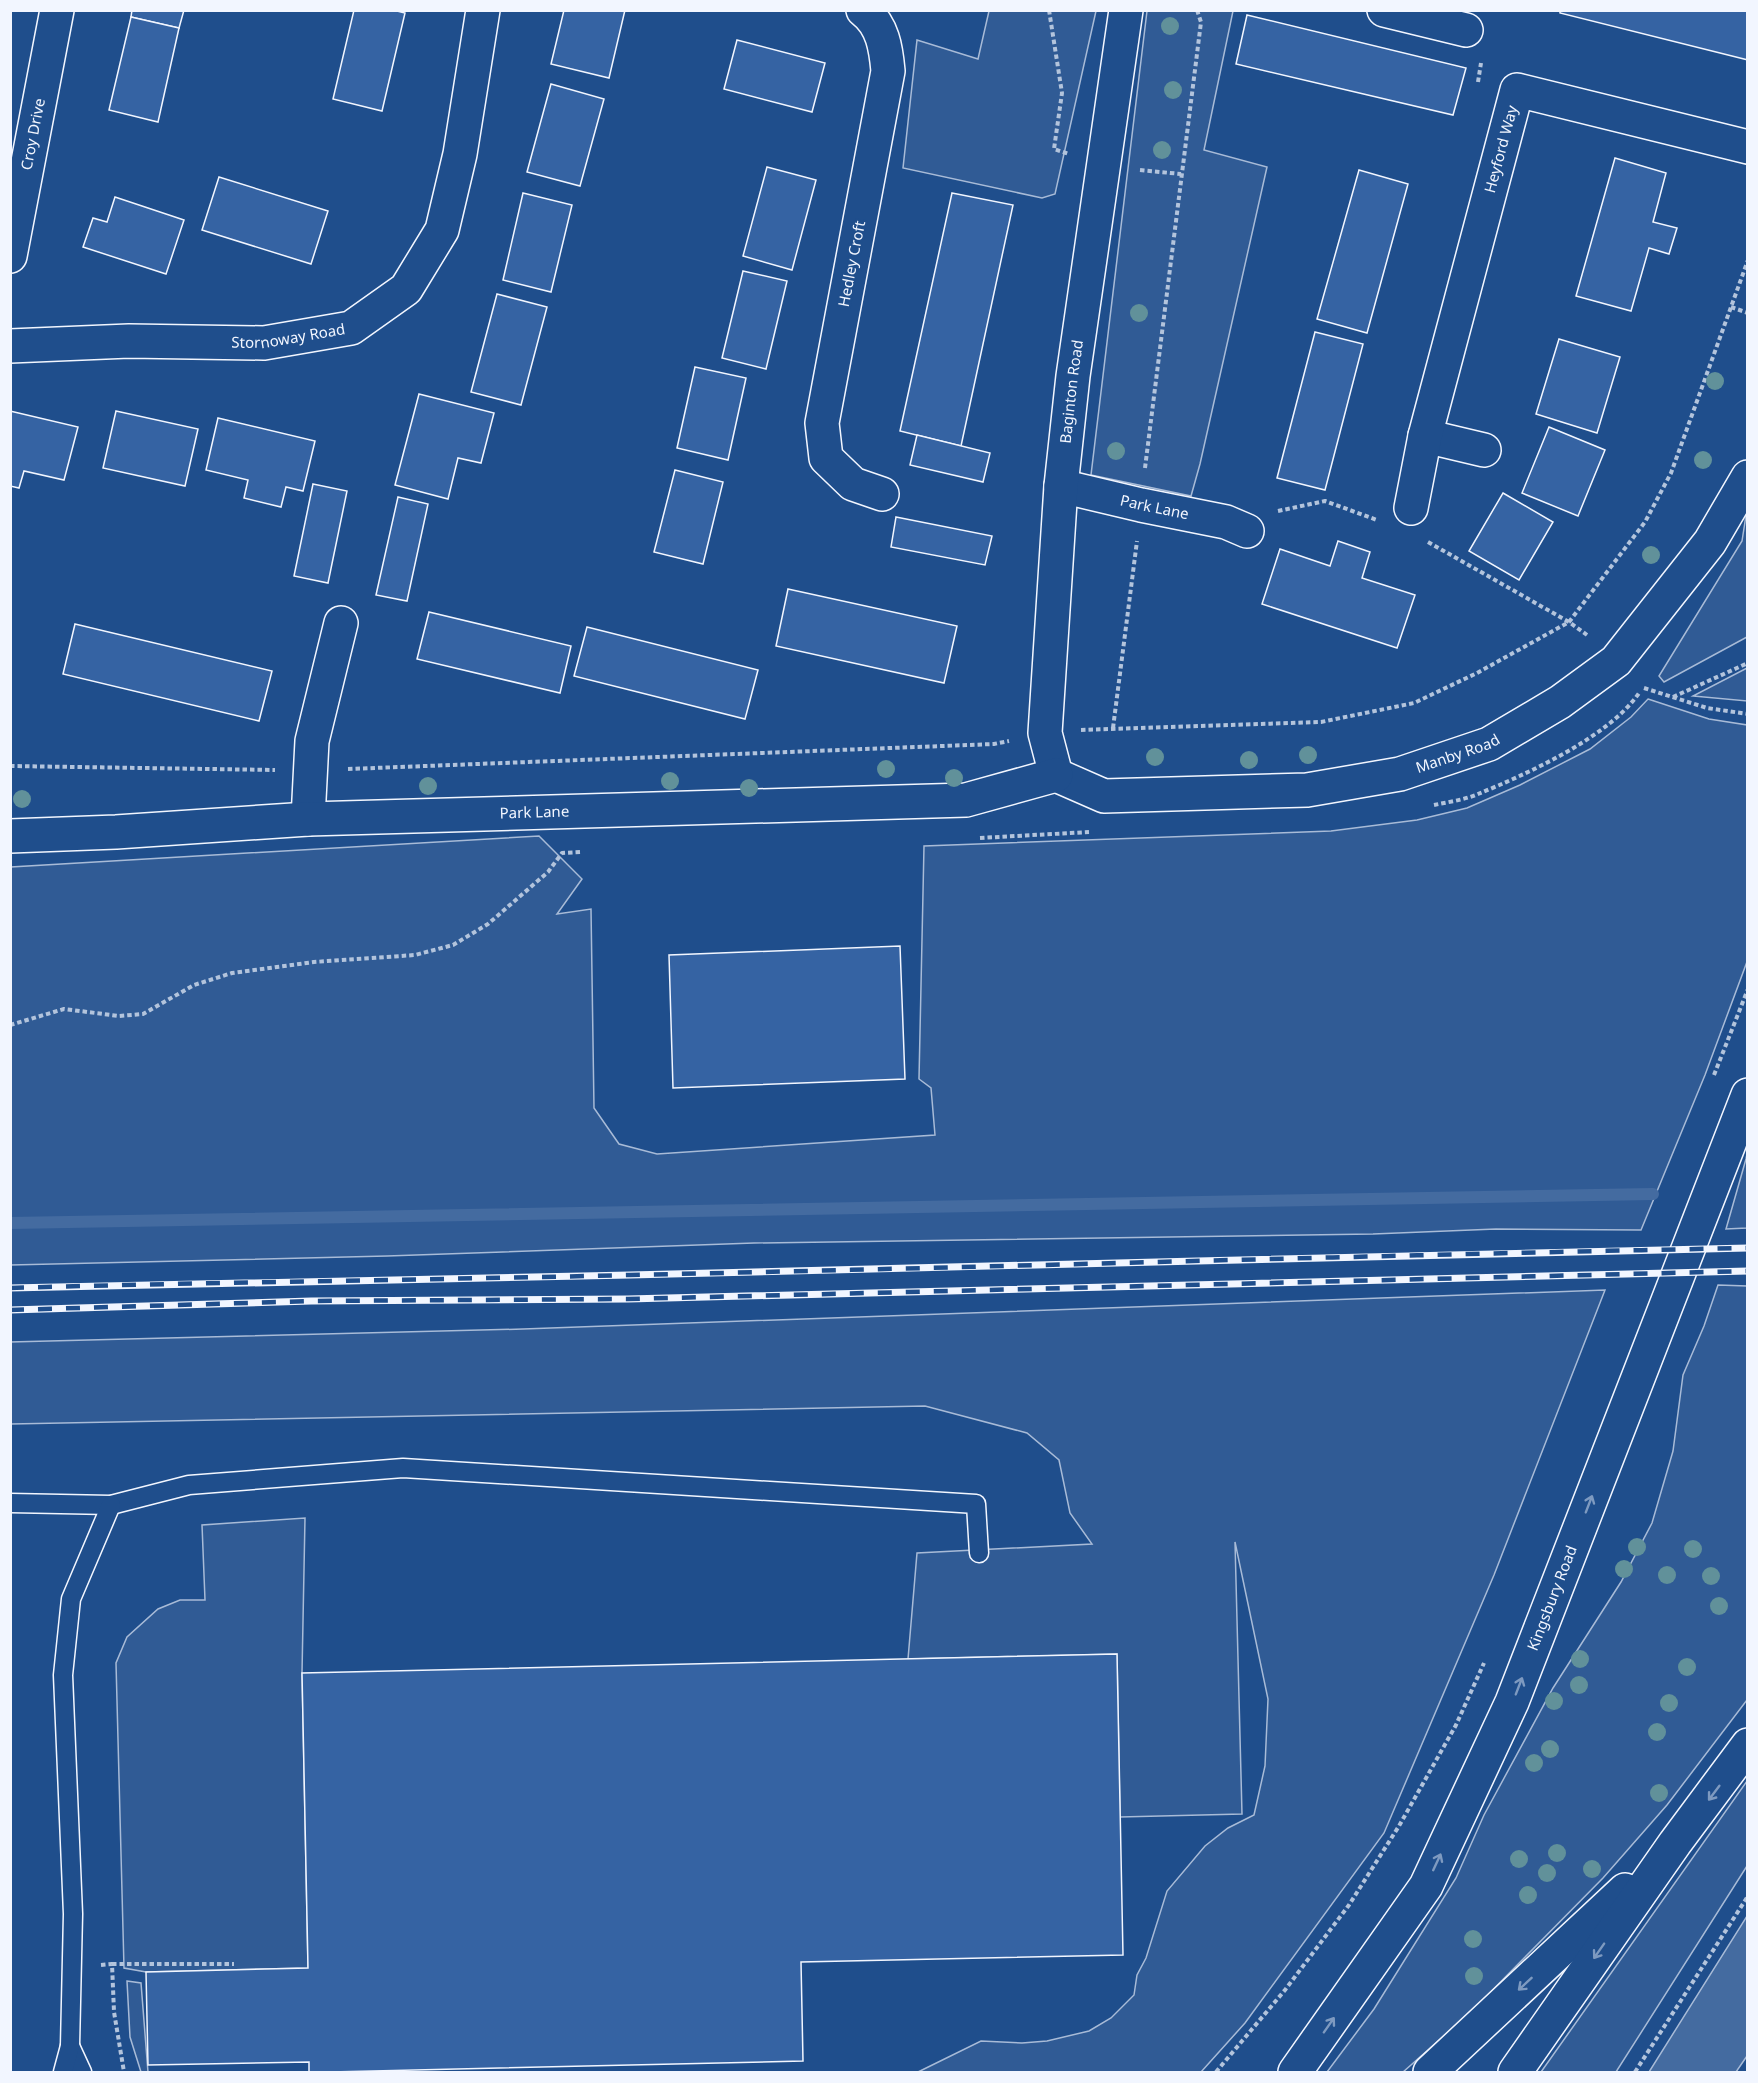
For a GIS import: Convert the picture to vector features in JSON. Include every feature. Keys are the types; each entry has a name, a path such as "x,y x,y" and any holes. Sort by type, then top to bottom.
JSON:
{"main road":[{"name":"Croy Drive","path":"10,256 57,10"},
{"name":"Stornoway Road","path":"10,346 129,341 264,343 351,328 406,289 442,230 460,154 483,10"},
{"name":"Hedley Croft","path":"863,10 870,15 885,42 888,71 822,423 826,458 853,484 882,494"},
{"name":"Baginton Road","path":"1056,775 1046,733 1061,486 1073,376 1125,10"},
{"path":"1384,10 1466,30"},
{"name":"Heyford Way","path":"1411,508 1425,436 1517,90 1748,147"},
{"path":"1425,436 1484,450"},
{"name":"Manby Road","path":"1056,775 1104,796 1307,790 1401,774 1489,744 1560,702 1616,661 1710,542 1748,477"},
{"name":"Park Lane","path":"1061,486 1226,522 1247,531"},
{"path":"308,819 312,741 341,623"},
{"name":"Park Lane","path":"10,836 116,832 308,819 966,800 1056,775"},
{"name":"Kingsbury Road","path":"1295,2073 1426,1886 1512,1702 1748,1095"},
{"path":"1515,2073 1675,1844 1748,1745"},
{"path":"1430,2073 1675,1844"}],"lane":[{"path":"10,1503 111,1505 189,1485 403,1468 976,1504 979,1553"},
{"path":"63,2073 70,2046 73,1914 63,1675 71,1599 111,1505"},
{"path":"70,2046 82,2073"}],"path":[{"path":"1113,728 1201,22 1197,10"},
{"path":"10,766 310,770 994,744 1046,733 1113,728 1321,722 1414,703 1477,673 1569,622 1645,522 1671,473 1748,260"},
{"path":"1731,307 1748,313"},
{"path":"1579,643 1596,627"},
{"path":"1748,663 1672,697 1707,708 1748,714"},
{"path":"10,1025 64,1010 119,1017 143,1014 194,985 232,973 314,962 415,955 453,945 488,924 548,872 562,853"},
{"path":"1714,1077 1748,989"},
{"path":"1216,2073 1286,1990 1349,1905 1399,1826 1456,1725 1487,1656"},
{"path":"1635,2073 1748,1896"},
{"path":"112,1964 114,2012 124,2073"},
{"path":"72,1966 234,1964"}],"shaded area":[{"path":"989,11 1096,11 1055,194 1042,198 903,168 917,40 978,59"},
{"path":"1147,11 1233,11 1204,150 1267,167 1191,496 1091,475"},
{"path":"1747,509 1747,637 1664,682 1659,676 1742,541"},
{"path":"1747,668 1747,701 1693,696"},
{"path":"1648,699 1709,719 1747,725 1748,959 1705,1075 1641,1230 1496,1229 1373,1234 754,1243 387,1256 11,1265 11,867 539,836 582,879 557,914 591,909 594,1108 619,1144 657,1154 935,1135 931,1088 919,1079 924,846 1331,831 1417,820 1467,808 1520,785 1590,749 1631,717"},
{"path":"1747,1154 1747,1228 1726,1229 1746,1159"},
{"path":"1718,1285 1747,1286 1747,1700 1667,1805 1603,1878 1470,2013 1403,2072 1327,2072 1374,2009 1456,1878 1484,1815 1553,1688 1621,1582 1652,1523 1673,1451 1683,1375 1704,1326"},
{"path":"1605,1290 1494,1575 1384,1833 1245,2023 1201,2072 918,2072 981,2041 1022,2043 1047,2041 1089,2031 1111,2018 1134,1995 1137,1975 1146,1958 1167,1891 1205,1846 1228,1828 1254,1815 1265,1766 1268,1699 1235,1542 1242,1814 1120,1817 1117,1654 908,1659 917,1553 1092,1544 1070,1513 1059,1460 1027,1433 925,1406 11,1424 10,1342 523,1329"},
{"path":"305,1518 302,1673 308,1968 146,1972 124,1968 116,1663 127,1637 158,1609 180,1600 205,1600 202,1525"},
{"path":"1747,1781 1747,1866 1616,2072 1541,2072"},
{"path":"1747,1916 1747,2056 1736,2072 1649,2072"},
{"path":"127,1981 141,1983 148,2072 141,2072 130,2037"}],"building":[{"path":"132,10 184,10 179,28 131,17"},
{"path":"354,10 393,10 405,13 382,111 333,99"},
{"path":"564,10 625,10 609,78 551,64"},
{"path":"1560,10 1748,10 1748,60 1560,13"},
{"path":"1247,15 1466,68 1453,115 1236,64"},
{"path":"131,17 179,28 158,122 109,110"},
{"path":"737,40 825,63 812,112 724,89"},
{"path":"551,84 604,99 580,186 527,172"},
{"path":"1615,158 1666,173 1653,222 1677,228 1669,254 1649,248 1631,311 1576,296"},
{"path":"767,167 816,180 792,270 743,256"},
{"path":"1359,170 1408,184 1367,333 1317,319"},
{"path":"219,177 328,211 311,264 202,230"},
{"path":"523,193 572,205 551,292 503,280"},
{"path":"952,193 1013,205 961,446 900,431"},
{"path":"115,197 184,220 166,274 83,247 93,218 107,222"},
{"path":"743,271 787,281 766,369 722,358"},
{"path":"497,294 547,307 521,405 471,392"},
{"path":"1315,332 1363,344 1325,490 1277,478"},
{"path":"1559,339 1620,357 1597,433 1536,414"},
{"path":"695,367 746,378 728,460 677,448"},
{"path":"419,394 494,413 481,463 458,458 448,499 395,485"},
{"path":"10,411 78,427 64,480 24,471 19,488 10,486"},
{"path":"116,411 198,429 185,486 103,468"},
{"path":"218,418 315,441 303,491 286,487 281,507 244,498 248,480 206,470"},
{"path":"1549,427 1605,450 1578,516 1522,493"},
{"path":"917,435 990,453 983,482 910,465"},
{"path":"675,470 723,482 703,564 654,552"},
{"path":"313,484 347,491 328,583 294,576"},
{"path":"1503,493 1553,522 1519,580 1469,551"},
{"path":"398,497 428,504 407,601 376,595"},
{"path":"896,517 992,536 985,565 891,547"},
{"path":"1338,541 1370,552 1362,578 1415,595 1397,648 1262,604 1280,549 1330,566"},
{"path":"788,589 957,626 944,683 776,646"},
{"path":"429,612 571,646 560,693 417,659"},
{"path":"75,624 272,671 259,721 63,674"},
{"path":"587,627 758,670 745,719 574,676"},
{"path":"900,946 905,1079 673,1088 669,955"},
{"path":"1117,1654 1123,1955 801,1962 803,2061 330,2072 309,2072 309,2062 148,2065 146,1972 308,1968 302,1673"}],"waterway":[{"path":"10,1223 1653,1194"}],"railway":[{"path":"10,1288 1748,1248"},
{"path":"10,1310 311,1301 628,1299 1748,1271"}]}
